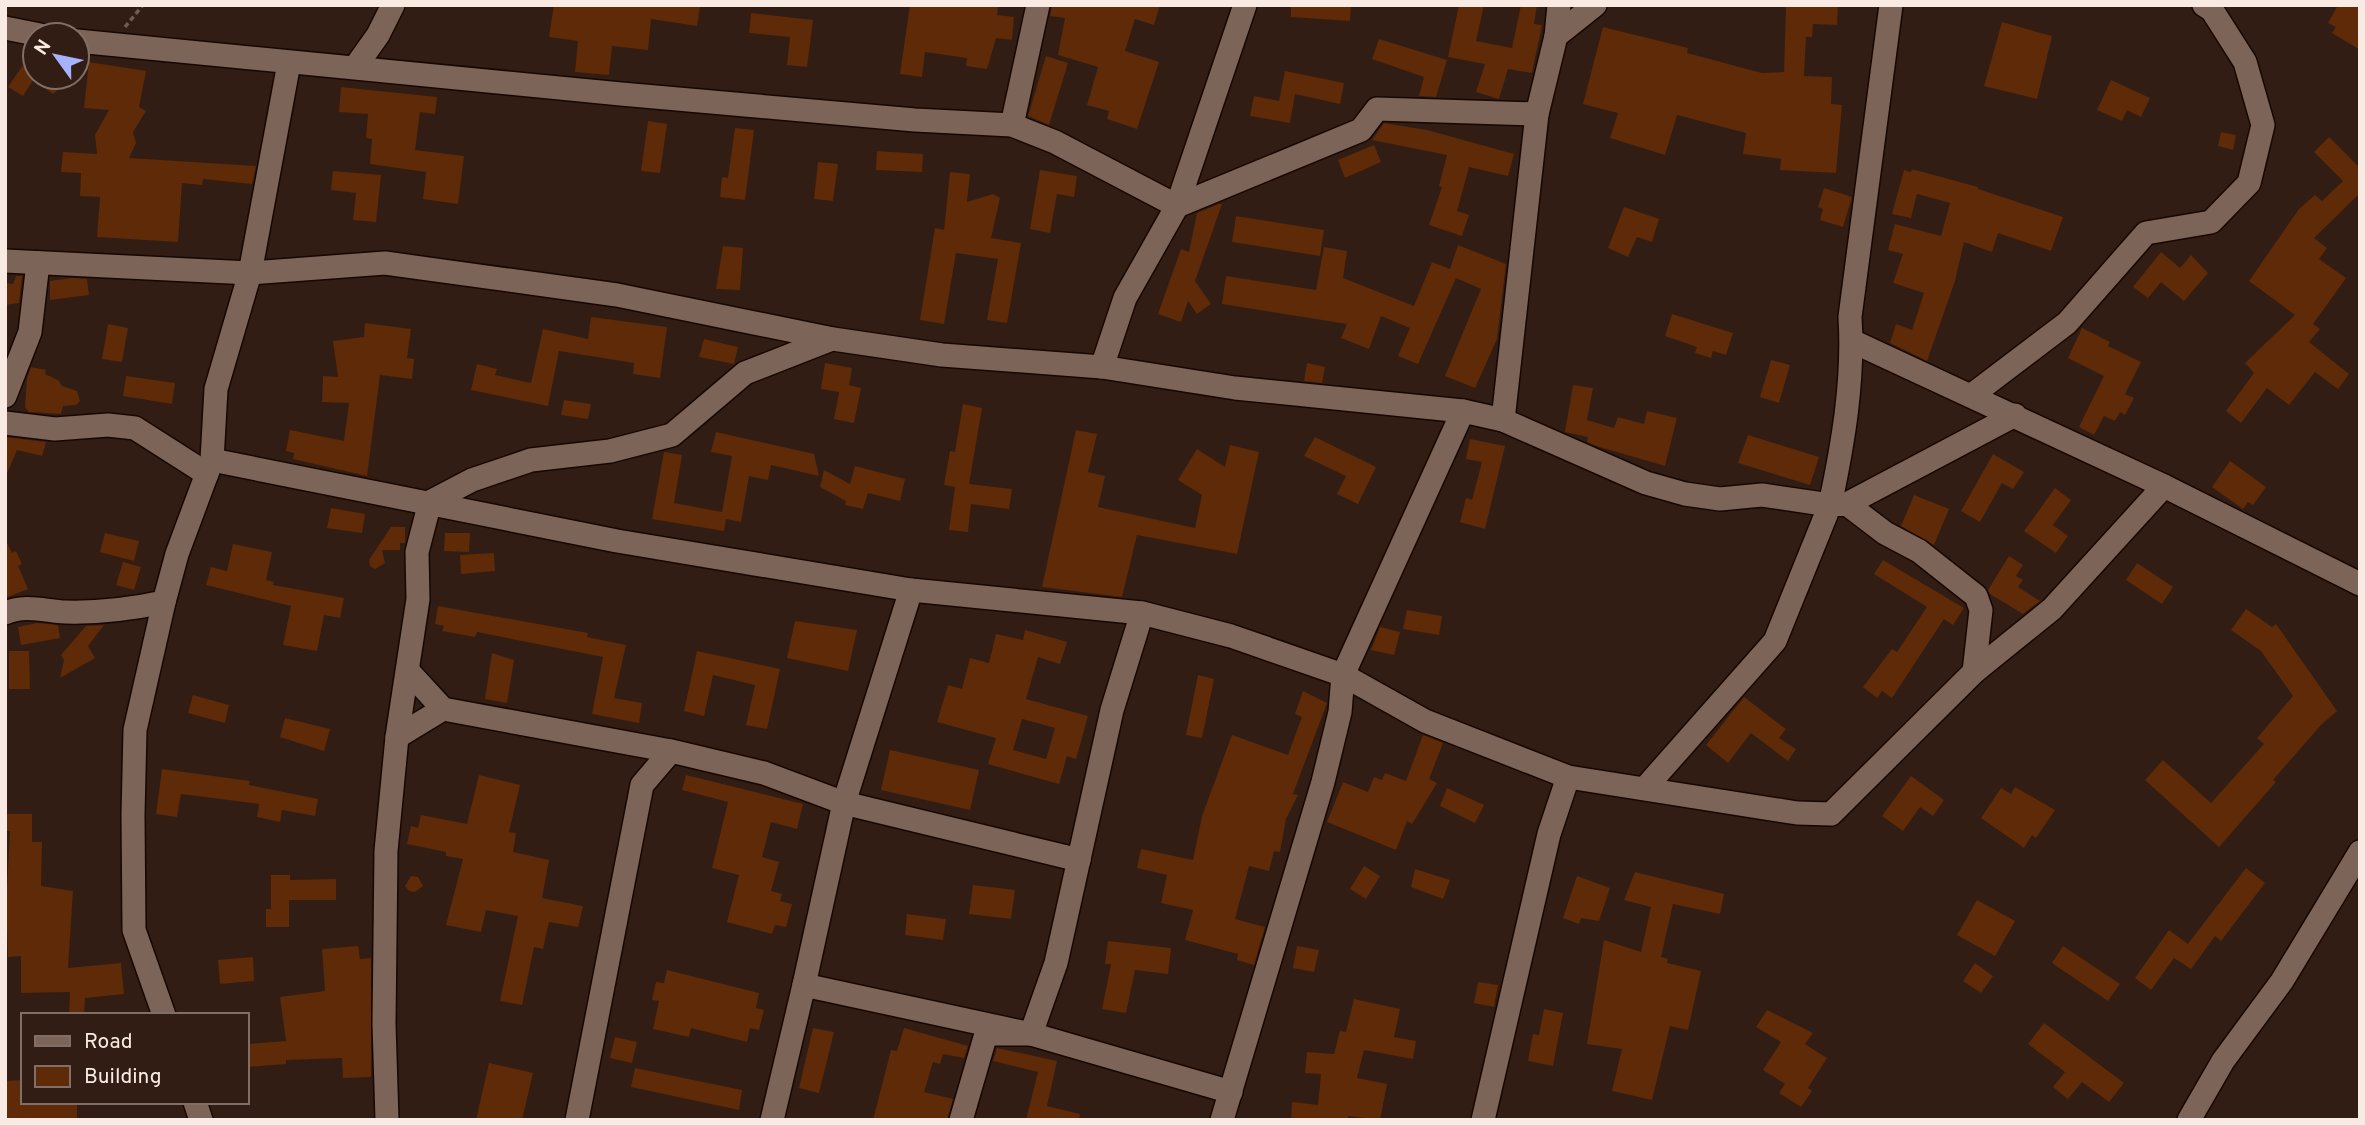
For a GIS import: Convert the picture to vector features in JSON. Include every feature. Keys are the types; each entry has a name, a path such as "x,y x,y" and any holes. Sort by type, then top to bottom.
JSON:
{"street":[{"path":"356,66 378,35 393,5"},
{"path":"1012,125 1038,5"},
{"path":"1102,367 1125,299 1177,206 1245,5"},
{"path":"1503,419 1536,114 1556,36 1559,5"},
{"path":"1556,36 1595,5"},
{"path":"1972,395 2067,323 2146,233 2211,222 2249,183 2263,125 2245,62 2212,10 2204,5"},
{"path":"1646,787 1775,641 1838,505 1852,341 1850,317 1896,9"},
{"path":"91,42 915,120 1012,125 1055,142 1177,206"},
{"path":"163,1013 134,930 135,730 177,554 209,467 216,389 250,274 289,63"},
{"path":"1177,206 1361,130 1377,109 1536,114"},
{"path":"5,261 250,274 385,263 617,295 833,339 942,355 1102,367 1235,388 1463,411 1503,419 1646,483 1685,494 1720,499 1762,495 1838,505 1919,551 1976,596 1982,610 1974,672"},
{"path":"5,396 30,332 38,263"},
{"path":"387,1120 384,1024 386,851 397,737 418,599 417,552 430,502 472,480 531,460 610,451 672,435 745,373 833,339"},
{"path":"1852,341 2164,486 2360,584"},
{"path":"1222,1120 1323,782 1339,712 1343,675 1463,411"},
{"path":"1838,505 2015,415"},
{"path":"5,423 55,429 108,425 135,428 209,467 430,502 463,512 617,541 911,590 1142,613 1231,636 1343,675 1425,721 1568,777 1646,787 1797,813 1831,814 1974,672 2052,609 2164,486"},
{"path":"772,1120 844,803 911,590"},
{"path":"5,612 17,608 65,612 118,611 164,602"},
{"path":"1031,1034 1056,962 1112,710 1142,613"},
{"path":"408,671 443,709 671,751 764,773 844,803 1079,860"},
{"path":"397,737 443,709"},
{"path":"577,1120 642,785 671,751"},
{"path":"1483,1120 1549,834 1568,777"},
{"path":"2189,1120 2223,1061 2282,981 2360,852"},
{"path":"804,985 1031,1034 1231,1092"},
{"path":"961,1120 986,1034 1031,1034"}],"building":[{"path":"554,5 700,7 697,26 651,19 648,50 612,46 609,75 575,72 578,41 549,37"},
{"path":"910,5 998,5 997,15 1014,17 1012,40 996,38 987,69 966,66 967,58 925,52 922,77 900,74"},
{"path":"1052,5 1160,5 1154,25 1135,19 1125,51 1159,62 1137,129 1107,119 1109,111 1087,105 1098,67 1058,55 1065,18 1050,16"},
{"path":"1291,5 1351,5 1350,21 1291,17"},
{"path":"1459,5 1484,5 1476,41 1512,48 1521,5 1537,5 1534,24 1542,25 1532,73 1508,69 1499,99 1476,92 1485,64 1448,57"},
{"path":"1786,5 1838,5 1837,25 1813,24 1812,37 1806,37 1804,76 1832,77 1831,104 1842,105 1836,173 1780,170 1781,159 1743,154 1746,133 1677,115 1665,155 1610,138 1618,113 1583,104 1603,27 1688,48 1687,53 1762,73 1784,72"},
{"path":"2338,5 2360,5 2360,50 2332,33 2336,27 2328,23"},
{"path":"751,13 813,20 807,67 787,65 790,37 749,33"},
{"path":"2002,22 2052,36 2037,99 1984,86"},
{"path":"1379,39 1447,60 1436,97 1419,96 1424,77 1372,59"},
{"path":"1046,56 1068,63 1049,125 1028,116"},
{"path":"91,62 146,71 139,107 146,111 133,132 136,143 129,158 256,166 252,184 203,179 202,185 182,183 178,242 97,237 100,197 80,196 81,173 61,172 63,152 97,154 95,135 109,110 84,108 86,91 91,91"},
{"path":"21,68 21,91 26,91 23,96 8,87"},
{"path":"1285,71 1344,83 1340,104 1295,94 1290,123 1250,116 1254,96 1279,101"},
{"path":"2111,80 2150,98 2141,117 2127,110 2122,121 2097,110"},
{"path":"341,87 437,97 435,114 420,112 415,150 464,156 458,204 423,199 426,172 370,164 372,139 366,138 368,114 339,112"},
{"path":"648,121 667,124 660,173 641,171"},
{"path":"1384,123 1427,130 1514,154 1508,176 1469,167 1457,211 1469,215 1462,236 1429,225 1442,187 1439,186 1447,155 1372,140"},
{"path":"735,128 754,130 745,200 720,197 722,177 728,178"},
{"path":"2221,132 2236,135 2233,150 2218,146"},
{"path":"2329,137 2358,166 2360,164 2360,198 2357,196 2314,238 2327,248 2319,259 2346,278 2313,324 2320,329 2309,342 2349,374 2338,389 2315,372 2289,405 2267,388 2241,423 2226,411 2254,373 2245,363 2295,315 2249,281 2299,209 2315,195 2322,201 2343,181 2314,152"},
{"path":"1374,145 1381,162 1345,178 1338,160"},
{"path":"877,151 923,154 922,172 876,170"},
{"path":"818,162 838,164 833,201 814,199"},
{"path":"1912,169 1978,187 2063,217 2051,251 1998,233 1992,252 1964,242 1955,281 1927,361 1890,343 1896,324 1912,330 1924,293 1893,283 1903,254 1888,250 1895,224 1941,236 1950,203 1917,194 1911,218 1892,214 1904,170 1911,172"},
{"path":"1040,170 1077,176 1074,197 1057,194 1050,233 1030,229"},
{"path":"333,171 381,175 376,222 353,220 356,193 331,190"},
{"path":"950,172 970,174 967,202 993,194 1000,198 991,238 1021,243 1007,323 987,320 998,259 956,253 944,324 920,320 935,228 944,230"},
{"path":"1824,188 1852,197 1843,227 1820,220 1823,209 1818,207"},
{"path":"1222,204 1195,281 1211,304 1197,314 1188,301 1181,322 1158,314 1181,249 1189,252 1197,213"},
{"path":"1624,207 1659,219 1652,242 1637,237 1628,257 1608,248"},
{"path":"1236,216 1324,230 1320,256 1232,242"},
{"path":"1458,245 1506,264 1497,339 1475,388 1445,376 1481,289 1456,278 1418,364 1398,356 1410,328 1381,316 1369,349 1341,338 1347,324 1222,304 1226,276 1316,290 1324,247 1347,251 1343,278 1414,306 1432,262 1450,269"},
{"path":"723,246 743,248 740,290 716,289"},
{"path":"2161,252 2180,268 2191,255 2208,273 2184,301 2161,282 2148,298 2133,287"},
{"path":"16,276 22,276 19,303 5,305 5,283 13,284"},
{"path":"87,279 89,295 50,300 50,281"},
{"path":"1672,314 1733,333 1726,355 1713,351 1711,358 1695,353 1697,347 1665,336"},
{"path":"591,317 667,327 660,378 633,374 634,363 559,351 548,406 471,390 477,364 497,369 495,375 531,383 543,329 588,339"},
{"path":"365,323 411,329 407,358 414,359 412,379 380,375 367,476 293,459 294,453 286,451 290,430 344,441 349,403 322,402 323,376 338,377 333,341 364,337"},
{"path":"108,324 128,328 122,362 102,359"},
{"path":"2082,328 2110,342 2108,346 2141,362 2125,394 2134,398 2125,415 2120,412 2115,421 2104,416 2094,435 2079,427 2104,376 2068,358"},
{"path":"704,339 738,347 734,364 699,357"},
{"path":"1771,360 1790,365 1779,403 1760,397"},
{"path":"825,363 852,368 849,385 861,388 854,423 834,419 839,392 821,389"},
{"path":"1307,363 1325,367 1322,383 1304,381"},
{"path":"31,367 46,370 45,374 58,380 62,386 77,391 80,401 76,405 63,406 61,414 29,412 25,407 27,378"},
{"path":"126,376 175,383 172,404 123,396"},
{"path":"1573,385 1593,388 1587,420 1614,428 1618,417 1644,424 1647,411 1677,418 1665,466 1596,446 1587,442 1588,437 1565,432"},
{"path":"564,400 591,404 588,419 561,415"},
{"path":"963,404 982,408 969,484 1012,489 1009,509 971,504 968,532 949,530 955,487 944,485 950,451 955,452"},
{"path":"1076,430 1097,434 1088,472 1105,476 1098,507 1195,528 1202,495 1178,480 1197,449 1225,467 1230,445 1259,452 1237,554 1137,535 1122,597 1042,587"},
{"path":"716,432 814,454 819,476 771,465 768,480 749,476 741,522 726,519 724,531 652,519 664,452 682,455 674,503 722,512 732,456 711,452"},
{"path":"1748,435 1819,457 1810,485 1738,463"},
{"path":"5,437 46,442 42,456 17,450 5,478"},
{"path":"1315,437 1376,467 1358,504 1337,494 1346,476 1304,456"},
{"path":"1470,439 1505,446 1485,529 1460,522 1466,498 1472,500 1482,462 1466,459"},
{"path":"1993,454 2024,472 2013,489 2002,483 1980,522 1961,511"},
{"path":"2230,461 2266,487 2253,505 2248,502 2243,509 2212,487"},
{"path":"855,466 905,479 900,501 868,493 863,509 845,505 846,501 820,487 824,470 850,484"},
{"path":"2055,488 2071,500 2053,525 2068,536 2056,553 2024,531"},
{"path":"1914,495 1949,509 1934,545 1901,526"},
{"path":"331,508 365,514 362,533 327,528"},
{"path":"391,527 405,527 405,543 400,543 400,550 382,550 385,563 375,569 370,566 369,560"},
{"path":"105,533 139,541 134,561 100,552"},
{"path":"445,533 470,533 469,552 444,551"},
{"path":"5,539 12,553 16,551 22,564 18,566 28,589 5,598"},
{"path":"233,544 272,552 266,580 274,582 273,585 344,598 340,618 324,615 317,651 283,645 291,606 206,585 211,567 227,571"},
{"path":"494,553 495,571 461,574 460,555"},
{"path":"2009,556 2023,565 2016,576 2023,580 2018,587 2040,601 2023,614 1990,594 1988,590"},
{"path":"1883,560 1964,608 1953,625 1944,619 1892,698 1882,691 1877,698 1863,687 1892,649 1897,652 1927,607 1874,574"},
{"path":"123,562 141,567 134,590 116,585"},
{"path":"2137,563 2173,587 2162,604 2126,580"},
{"path":"438,606 588,633 587,637 626,645 614,698 642,703 639,723 592,714 603,657 477,632 475,637 442,631 444,626 435,624"},
{"path":"2246,609 2272,627 2276,624 2337,711 2321,725 2273,780 2276,782 2219,847 2145,780 2163,760 2211,803 2264,744 2257,738 2293,696 2261,651 2231,630"},
{"path":"1407,610 1442,616 1439,635 1403,629"},
{"path":"795,621 857,630 848,671 787,658"},
{"path":"37,623 58,625 60,638 21,645 18,627"},
{"path":"104,625 88,646 95,658 60,678 64,660 61,655 86,626"},
{"path":"1380,627 1400,632 1394,655 1371,650"},
{"path":"1025,630 1067,642 1060,664 1038,657 1026,699 1088,716 1076,759 1067,756 1059,784 988,764 996,738 937,722 948,685 962,689 970,658 989,663 996,634 1023,640","holes":["1022,719 1055,728 1046,759 1013,750"]},
{"path":"9,651 29,651 30,689 9,689"},
{"path":"697,651 780,669 767,729 746,725 755,685 713,675 704,716 684,711"},
{"path":"492,653 514,660 507,703 485,699"},
{"path":"1198,675 1214,679 1202,738 1186,735"},
{"path":"1303,691 1327,703 1293,794 1298,795 1286,819 1280,852 1274,851 1269,871 1249,866 1235,919 1265,927 1254,965 1237,960 1238,954 1185,940 1193,910 1161,903 1167,875 1137,868 1141,849 1193,860 1202,816 1232,735 1288,755 1302,717 1295,714"},
{"path":"193,695 229,705 225,723 188,713"},
{"path":"1744,697 1786,729 1779,738 1796,749 1788,761 1751,733 1728,763 1706,745"},
{"path":"285,718 330,729 324,751 280,737"},
{"path":"1423,735 1443,743 1429,779 1437,783 1412,824 1407,821 1396,850 1327,822 1343,782 1368,792 1374,777 1382,780 1385,773 1406,781"},
{"path":"890,750 979,770 970,810 881,790"},
{"path":"162,769 250,781 249,785 318,799 315,816 282,810 280,822 257,817 259,804 181,794 177,817 156,814"},
{"path":"479,775 520,785 509,832 516,833 513,852 549,860 542,898 583,906 578,927 549,922 543,949 534,947 522,1005 500,1001 518,916 486,910 481,932 446,925 463,859 446,856 446,852 407,844 411,826 418,828 421,815 467,824"},
{"path":"686,775 803,804 797,829 771,822 762,857 779,862 771,891 782,894 780,901 792,904 786,927 775,925 772,934 727,922 739,875 712,868 728,802 682,790"},
{"path":"1911,776 1944,800 1933,816 1920,807 1903,831 1882,816"},
{"path":"2015,787 2055,810 2036,838 2032,835 2024,848 1981,818 2001,788 2011,794"},
{"path":"1447,788 1484,805 1475,823 1440,806"},
{"path":"5,814 32,814 32,842 42,842 41,886 73,891 68,968 121,963 124,994 85,998 84,1013 69,1013 70,992 21,993 21,956 8,957 6,906 10,831 5,831"},
{"path":"1364,866 1380,876 1366,899 1350,889"},
{"path":"2246,868 2265,883 2221,941 2215,936 2191,969 2174,958 2151,990 2135,978 2169,930 2188,944"},
{"path":"1415,869 1450,880 1443,899 1411,887"},
{"path":"1635,872 1724,894 1720,914 1673,904 1661,957 1668,959 1667,963 1701,971 1688,1030 1670,1026 1652,1100 1612,1091 1622,1049 1587,1044 1604,940 1641,952 1651,907 1624,900"},
{"path":"271,875 290,875 290,880 336,879 336,900 289,900 289,927 266,927 266,909 271,909"},
{"path":"411,876 418,877 423,886 415,892 409,891 405,886"},
{"path":"1577,876 1610,888 1599,921 1581,918 1579,924 1563,918"},
{"path":"973,885 1015,890 1011,919 969,914"},
{"path":"1977,900 2015,921 1995,956 1957,935"},
{"path":"907,914 946,919 943,940 905,935"},
{"path":"1108,941 1171,948 1168,974 1135,970 1126,1013 1102,1009 1111,964 1105,964"},
{"path":"358,946 360,959 371,958 371,1077 343,1078 342,1058 286,1060 286,1064 248,1067 248,1044 286,1041 280,997 325,991 322,949"},
{"path":"1297,946 1319,950 1314,972 1293,968"},
{"path":"2063,946 2120,984 2108,1001 2052,963"},
{"path":"253,957 254,981 220,984 218,960"},
{"path":"1975,963 1993,976 1981,993 1963,981"},
{"path":"667,970 759,993 756,1008 764,1010 759,1030 750,1028 747,1042 691,1028 689,1037 653,1029 659,1001 652,1000 656,982 664,983"},
{"path":"1478,982 1498,985 1494,1007 1474,1003"},
{"path":"1354,999 1400,1009 1394,1037 1416,1041 1413,1059 1364,1050 1357,1078 1387,1084 1380,1120 1348,1116 1348,1120 1291,1120 1292,1102 1318,1105 1321,1074 1305,1073 1307,1052 1334,1054 1340,1031 1346,1032"},
{"path":"1544,1009 1563,1013 1553,1066 1528,1061 1533,1034 1539,1035"},
{"path":"1767,1010 1813,1033 1805,1044 1827,1058 1808,1088 1812,1091 1801,1107 1779,1093 1785,1084 1763,1070 1781,1042 1756,1027"},
{"path":"2044,1023 2124,1083 2109,1102 2082,1082 2068,1099 2053,1087 2065,1072 2028,1044"},
{"path":"813,1028 834,1032 819,1093 799,1088"},
{"path":"904,1028 968,1046 964,1058 943,1054 940,1064 933,1062 924,1092 953,1099 947,1120 873,1120 891,1050 897,1051"},
{"path":"615,1037 637,1042 632,1063 610,1058"},
{"path":"997,1048 1057,1061 1047,1106 1080,1114 1079,1120 1026,1120 1038,1072 993,1061"},
{"path":"489,1063 533,1073 522,1120 476,1120"},
{"path":"635,1068 742,1090 739,1110 631,1087"},
{"path":"21,1080 21,1104 77,1104 77,1120 6,1120 5,1081"}]}
